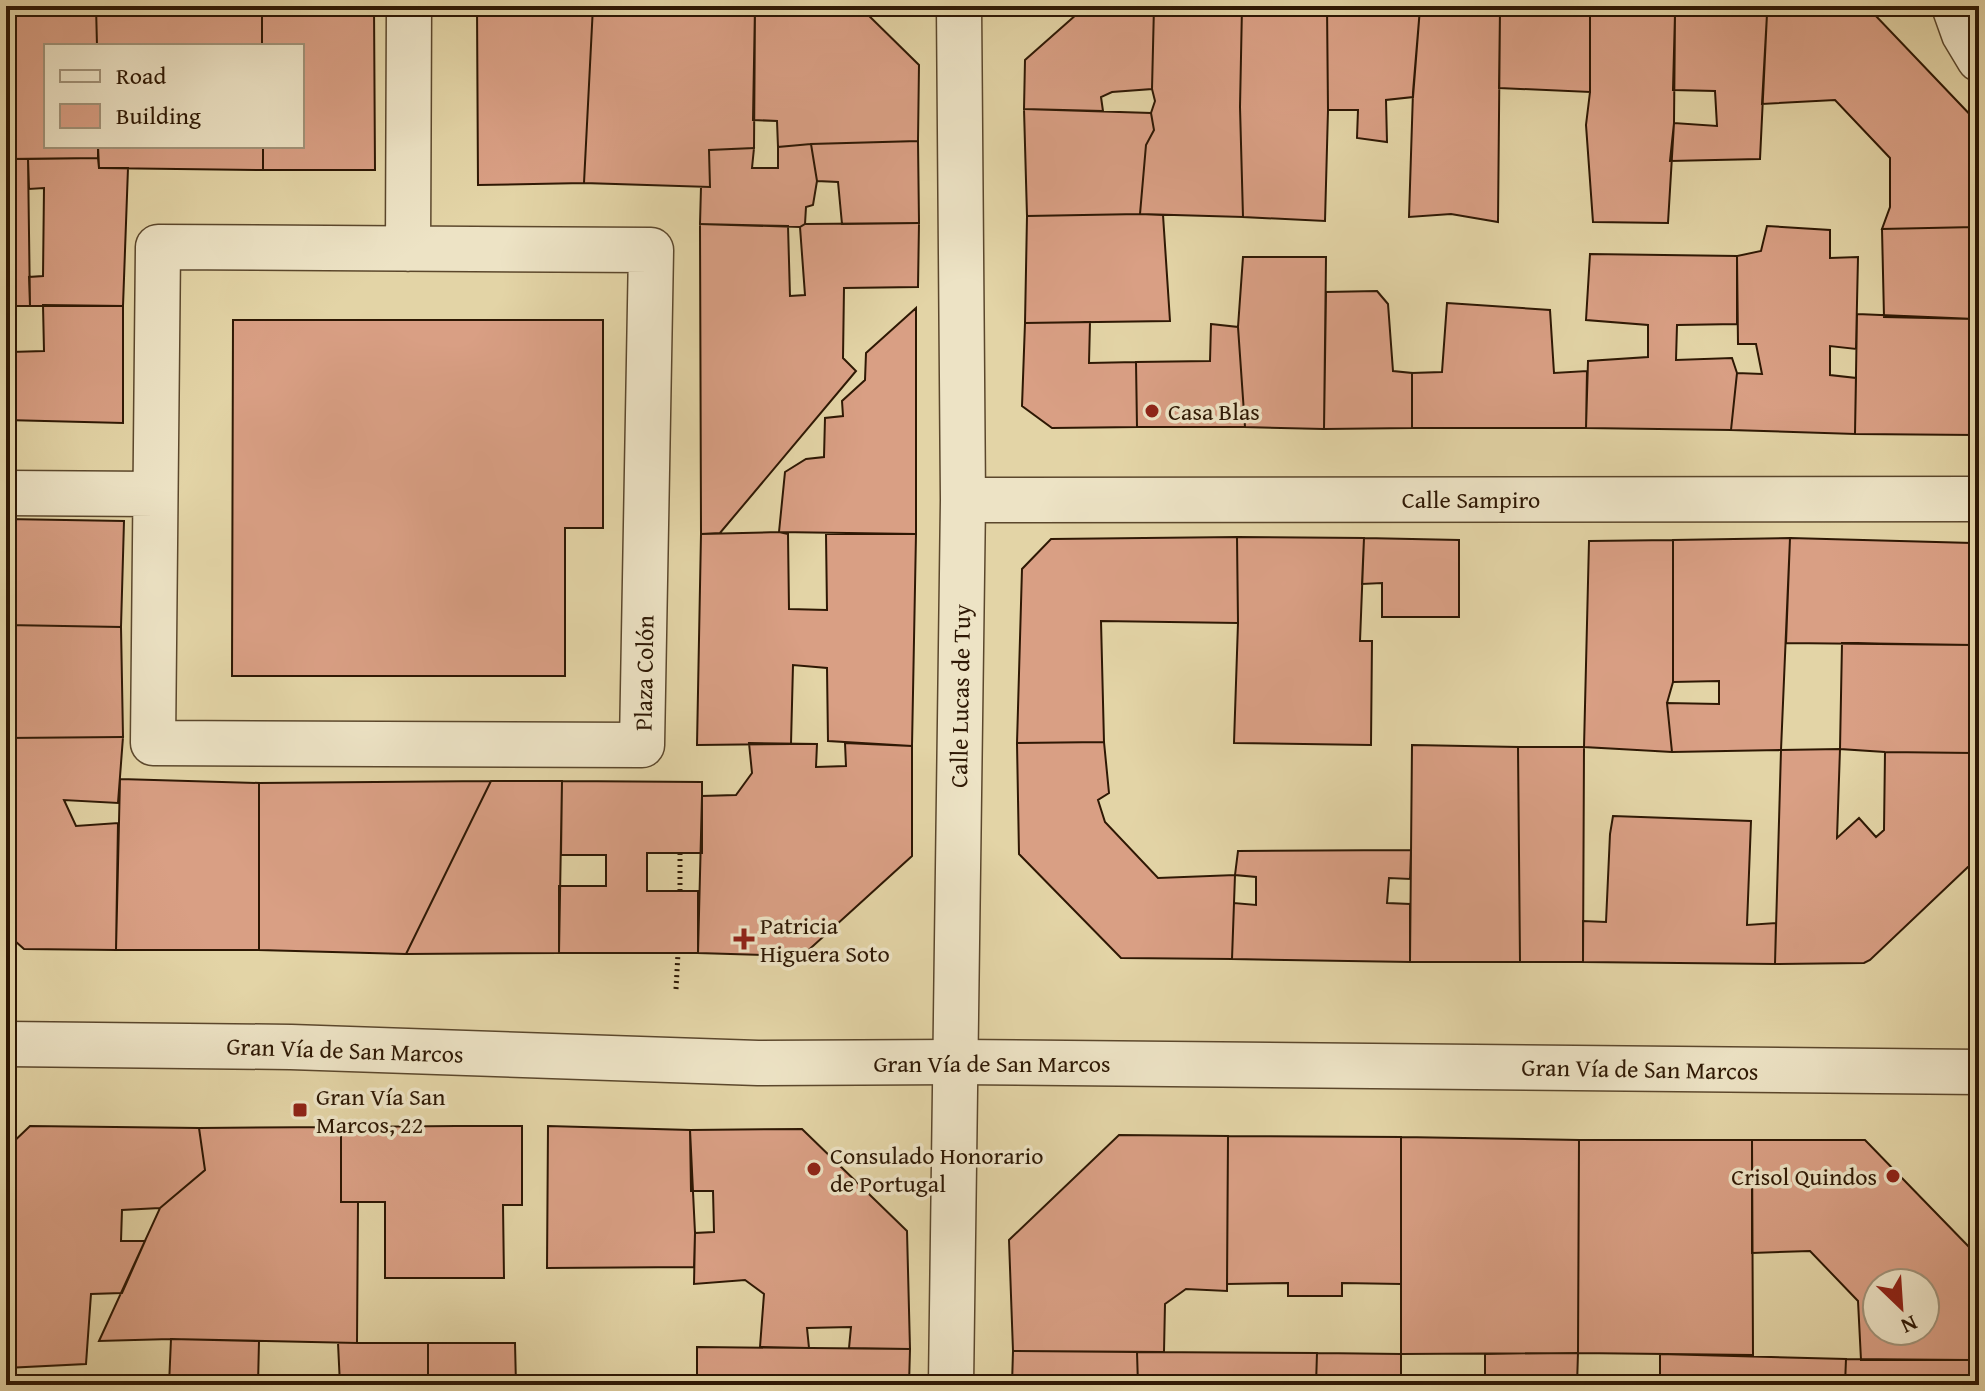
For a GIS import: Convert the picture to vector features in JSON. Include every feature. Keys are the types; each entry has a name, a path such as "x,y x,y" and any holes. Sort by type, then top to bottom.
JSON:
{"street":[{"path":"408,249 409,6"},
{"name":"Calle Lucas de Tuy","path":"951,1385 963,500 959,6"},
{"path":"1954,6 1964,34 1979,59"},
{"name":"Plaza Colón","path":"158,247 408,249 651,250 642,745 153,743 158,247"},
{"path":"6,493 155,494"},
{"name":"Calle Sampiro","path":"963,500 1979,499"},
{"name":"Gran Vía de San Marcos","path":"6,1044 291,1047 758,1063 957,1062 1979,1072"}],"path":[{"path":"680,853 680,891"},
{"path":"676,989 678,953"}],"building":[{"path":"6,6 96,6 97,44 44,44 44,148 98,148 98,158 6,159"},
{"path":"96,6 262,6 262,44 97,44"},
{"path":"262,6 374,6 375,170 263,170 263,148 304,148 304,44 262,44"},
{"path":"477,6 593,6 584,183 478,185"},
{"path":"593,6 755,6 754,148 709,150 710,187 584,183"},
{"path":"755,6 859,6 919,65 918,141 778,147 777,121 753,120"},
{"path":"1086,6 1154,6 1152,89 1112,92 1101,97 1103,111 1024,109 1025,60"},
{"path":"1154,6 1242,7 1240,107 1243,217 1140,214 1146,145 1154,130 1151,113 1155,101 1152,89"},
{"path":"1327,6 1420,8 1413,97 1386,100 1387,142 1357,138 1358,110 1328,110"},
{"path":"1327,6 1325,221 1243,217 1240,107 1242,7"},
{"path":"1420,8 1500,10 1498,222 1451,214 1409,217 1413,92"},
{"path":"1500,10 1590,13 1590,92 1499,88"},
{"path":"1590,13 1675,14 1674,123 1668,223 1593,222 1586,125 1590,92"},
{"path":"1675,14 1767,14 1760,159 1670,161 1674,123 1717,126 1715,91 1673,90"},
{"path":"1767,14 1875,15 1978,123 1975,227 1882,229 1890,207 1890,158 1835,100 1762,104"},
{"path":"1024,109 1151,113 1154,130 1146,145 1140,214 1027,216"},
{"path":"918,141 919,223 842,224 838,182 817,181 811,144"},
{"path":"811,144 817,181 813,205 806,207 805,224 800,227 700,224 701,187 710,187 709,150 754,148 752,168 778,168 778,147"},
{"path":"98,148 263,148 263,170 99,168"},
{"path":"98,158 99,168 128,168 123,306 30,306 29,277 43,276 44,188 29,189 28,159"},
{"path":"6,159 28,159 30,306 6,306"},
{"path":"1163,215 1170,321 1025,323 1027,216"},
{"path":"919,223 918,287 844,288 843,358 856,371 720,533 701,534 700,224 788,226 790,296 805,295 800,227 805,224"},
{"path":"1767,226 1830,230 1830,258 1858,257 1856,349 1830,346 1830,375 1856,378 1855,434 1731,430 1737,373 1762,374 1756,344 1738,344 1737,256 1761,251"},
{"path":"1975,227 1974,319 1884,317 1882,229"},
{"path":"1590,254 1737,256 1737,324 1677,325 1676,360 1732,358 1737,373 1731,430 1586,428 1588,361 1648,357 1648,325 1586,320"},
{"path":"1243,257 1326,257 1324,429 1245,427 1238,327"},
{"path":"1377,291 1388,304 1393,371 1412,373 1412,428 1324,429 1326,292"},
{"path":"1447,303 1550,310 1554,373 1587,371 1586,428 1412,428 1412,373 1442,372"},
{"path":"43,305 123,306 123,423 6,420 6,306 12,306 11,352 44,351"},
{"path":"916,308 916,534 779,532 785,472 806,459 824,457 825,418 843,416 842,401 865,380 866,353"},
{"path":"1857,314 1974,319 1975,435 1855,434"},
{"path":"233,320 603,320 603,528 565,528 565,676 232,676"},
{"path":"1090,322 1089,363 1136,362 1137,427 1052,428 1022,406 1025,323"},
{"path":"1211,324 1238,327 1245,427 1137,427 1136,362 1210,361"},
{"path":"6,519 124,521 121,627 6,625"},
{"path":"701,534 788,534 789,609 827,610 826,534 916,534 912,746 828,741 827,668 793,665 791,744 697,745"},
{"path":"1237,537 1238,623 1101,621 1104,742 1017,743 1022,569 1051,539"},
{"path":"1237,537 1364,538 1360,641 1372,641 1371,745 1234,743"},
{"path":"1364,538 1459,540 1459,617 1382,617 1382,583 1362,584"},
{"path":"1790,538 1972,543 1972,645 1786,643"},
{"path":"1790,538 1781,750 1672,752 1667,703 1719,704 1719,681 1673,682 1673,540"},
{"path":"1673,540 1673,682 1667,703 1672,752 1584,747 1589,541"},
{"path":"6,625 121,627 123,737 6,738"},
{"path":"1842,643 1972,645 1973,753 1840,749"},
{"path":"123,737 118,803 64,800 76,826 118,823 116,950 24,949 6,933 6,738"},
{"path":"1104,742 1109,793 1098,800 1105,822 1158,878 1235,875 1232,959 1121,958 1019,854 1017,743"},
{"path":"749,743 817,744 816,767 846,766 845,743 912,746 912,856 802,956 698,953 702,796 736,795 752,773"},
{"path":"1412,745 1518,747 1520,962 1410,962"},
{"path":"1518,747 1584,747 1583,962 1520,962"},
{"path":"1840,749 1837,838 1859,818 1876,837 1884,830 1885,752 1973,753 1969,866 1870,960 1864,963 1775,964 1781,750"},
{"path":"120,779 259,783 259,950 116,950"},
{"path":"491,781 406,954 259,950 259,783"},
{"path":"491,781 562,781 559,953 406,954"},
{"path":"562,781 702,782 702,853 647,853 647,891 698,891 698,953 559,953 559,886 606,886 606,855 561,855"},
{"path":"1613,816 1751,821 1747,925 1776,923 1775,964 1583,962 1583,921 1606,922"},
{"path":"1411,850 1410,879 1389,878 1387,903 1410,904 1410,962 1232,959 1234,903 1256,905 1256,877 1235,875 1238,851"},
{"path":"30,1126 199,1128 205,1170 160,1208 122,1210 121,1241 145,1241 122,1293 91,1294 86,1364 6,1368 6,1149"},
{"path":"522,1126 522,1205 503,1205 504,1278 385,1278 385,1202 341,1202 341,1127"},
{"path":"548,1126 690,1130 694,1267 547,1268"},
{"path":"341,1127 341,1202 358,1202 357,1343 171,1339 99,1341 160,1208 205,1170 199,1128"},
{"path":"802,1129 907,1231 910,1349 849,1348 851,1327 807,1328 809,1348 760,1347 764,1294 745,1280 694,1284 695,1233 714,1232 713,1191 691,1191 690,1130"},
{"path":"1119,1135 1228,1136 1227,1291 1186,1289 1165,1304 1164,1352 1013,1351 1009,1240"},
{"path":"1228,1136 1401,1137 1401,1284 1342,1283 1342,1296 1288,1296 1288,1283 1227,1284"},
{"path":"1401,1137 1579,1140 1578,1353 1401,1354"},
{"path":"1579,1140 1752,1140 1753,1355 1578,1353"},
{"path":"1752,1140 1865,1140 1971,1249 1970,1360 1861,1360 1858,1301 1810,1251 1752,1253"},
{"path":"171,1339 259,1341 258,1385 169,1385"},
{"path":"338,1343 428,1343 428,1385 340,1385"},
{"path":"428,1343 515,1343 516,1385 428,1385"},
{"path":"697,1347 910,1349 909,1385 697,1385"},
{"path":"1013,1351 1137,1352 1138,1385 1012,1385"},
{"path":"1137,1352 1317,1353 1316,1385 1138,1385"},
{"path":"1317,1353 1401,1354 1401,1385 1316,1385"},
{"path":"1578,1353 1577,1385 1485,1385 1485,1354"},
{"path":"1660,1354 1846,1359 1845,1385 1660,1385"},
{"path":"1846,1359 1970,1360 1970,1385 1845,1385"}],"place":[{"name":"Casa Blas","path":"1152,411"},
{"name":"Patricia Higuera Soto","path":"744,939"},
{"name":"Gran Vía San Marcos, 22","path":"300,1110"},
{"name":"Consulado Honorario de Portugal","path":"814,1169"},
{"name":"Crisol Quindos","path":"1893,1176"}]}
